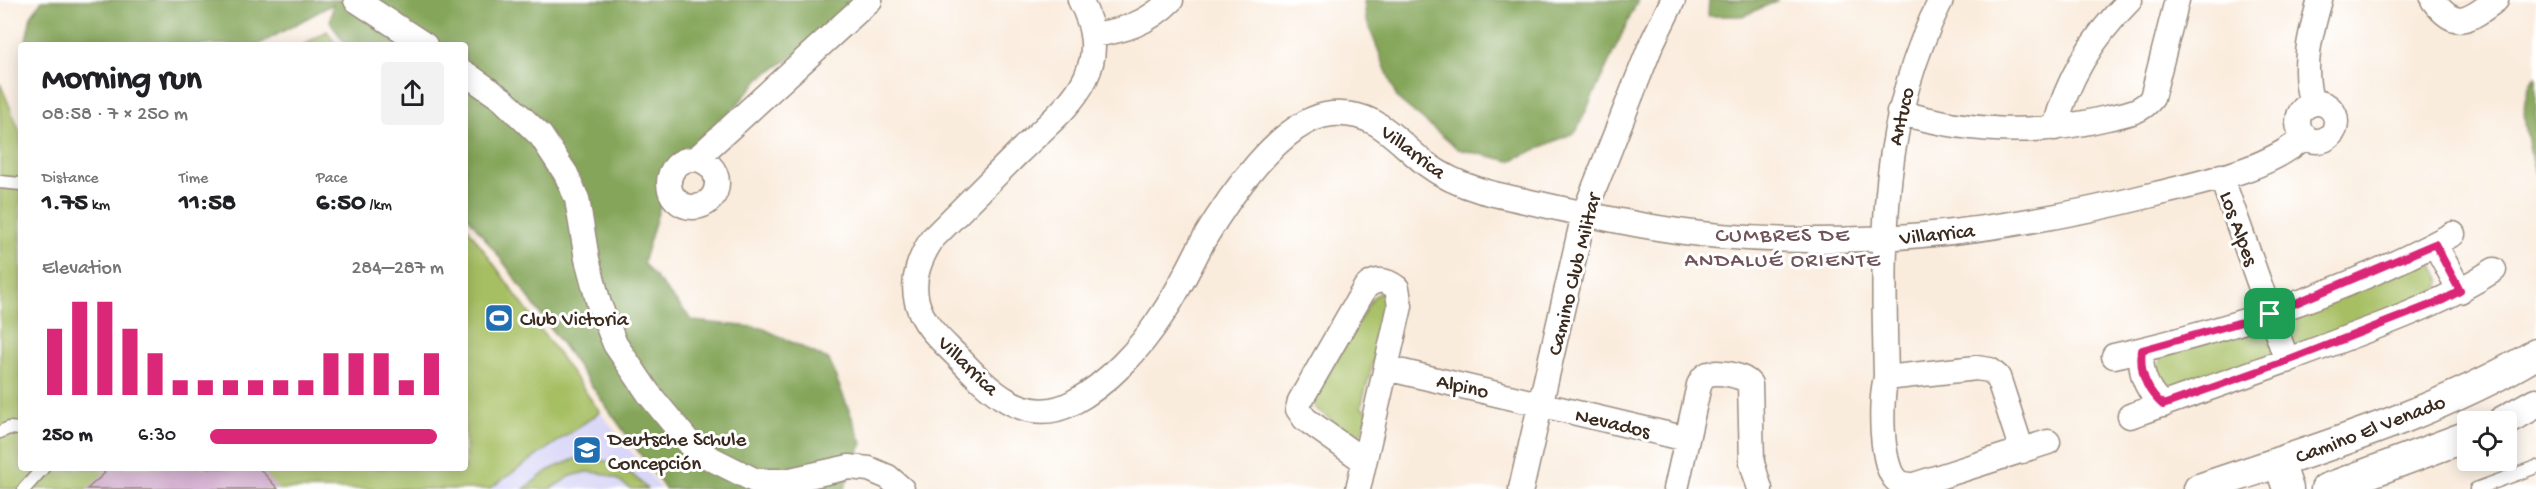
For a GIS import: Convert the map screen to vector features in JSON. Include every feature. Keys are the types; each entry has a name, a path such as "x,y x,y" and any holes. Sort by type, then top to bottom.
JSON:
{"street":[{"path":"356,0 420,42"},
{"path":"696,159 870,0"},
{"name":"Villarrica","path":"1080,0 1092,35 1093,47 1089,69 1073,101 932,239 919,260 916,272 916,298 922,318 928,326 988,389 1015,405 1046,411 1071,404 1101,382 1131,354 1161,318 1206,237 1249,176 1287,134 1308,120 1331,114 1365,118 1383,126 1447,178 1482,191 1628,224 1716,236 1801,240 1886,238 1970,230 2065,215 2145,197 2221,176 2276,156 2305,136 2298,121 2302,110 2312,104 2305,74 2306,59 2310,34 2320,0"},
{"path":"1092,35 1120,32 1155,14 1171,0"},
{"name":"Camino Club Militar","path":"1521,489 1584,214 1651,45 1673,0"},
{"name":"Antuco","path":"1941,0 1919,48 1899,112 1888,175 1884,268 1887,378 1882,394 1886,453 1895,479 1901,484 1914,485 2022,451"},
{"path":"2055,128 2063,98 2075,72 2102,32 2130,0"},
{"path":"1899,112 1936,122 1986,130 2018,131 2055,128 2134,111 2148,104 2154,91 2177,0"},
{"path":"2433,0 2442,13 2458,20 2470,18 2496,0"},
{"path":"468,74 502,99 541,136 566,174 577,199 587,259 599,304 615,344 649,394 696,451 756,481 786,481 849,467 869,469 888,477 902,489"},
{"name":"Los Alpes","path":"2221,176 2287,361"},
{"path":"2114,356 2270,314 2444,239 2460,291"},
{"path":"2130,417 2423,309 2460,291 2494,270"},
{"path":"1358,489 1400,300 1397,288 1386,281 1379,280 1365,288 1300,401 1298,409 1305,419 1364,460"},
{"path":"2142,350 2141,360 2145,381 2155,398 2163,405"},
{"name":"Camino El Venado","path":"2199,489 2283,476 2465,392 2536,354"},
{"name":"Alpino","path":"1386,368 1492,392 1540,406"},
{"path":"1887,378 1976,368 1990,370 2000,382 2022,451 2048,442"},
{"path":"1676,489 1699,385 1704,377 1711,374 1746,379 1751,387 1752,463 1760,489"},
{"path":"2517,413 2536,402"},
{"name":"Nevados","path":"1540,406 1687,439"},
{"name":"Camino El Venado","path":"2325,489 2457,440"}],"lane":[{"path":"0,182 18,184"},
{"path":"0,432 9,428 18,429"},
{"path":"2476,489 2536,467"},
{"path":"24,489 40,471"}],"shaded area":[{"name":"Deutsche Schule Concepción","path":"600,412 661,489 489,489"}],"green space":[{"path":"42,0 881,0 761,77 666,186 643,263 693,321 762,328 829,360 862,443 844,489 665,489 507,267 468,217 468,42 344,42 330,22 333,4 263,42 26,42 31,16"},
{"path":"1364,0 1638,0 1576,132 1510,161 1458,149 1397,98 1366,19"},
{"path":"1709,0 1779,0 1743,16 1708,16"},
{"path":"327,31 334,42 308,42"},
{"path":"2536,76 2536,175 2527,137 2524,111 2529,86"},
{"name":"Club Victoria","path":"0,83 18,127 18,471 468,471 468,228 600,412 489,489 0,489"},
{"path":"2426,263 2434,266 2441,281 2439,288 2431,294 2174,392 2162,384 2156,375 2157,365 2166,353 2416,264"},
{"path":"1381,292 1388,296 1390,327 1382,328 1361,407 1369,412 1360,435 1353,437 1314,407 1313,400 1373,297"},
{"path":"577,458 598,459 616,464 632,474 647,489 631,489 615,478 601,473 586,472 571,476 550,489 524,489 549,470"}],"building":[{"path":"103,471 262,471 278,489 87,489 105,473"}],"place":[{"name":"Club Victoria","path":"499,318"},
{"name":"Deutsche Schule Concepción","path":"587,450"}],"district":[{"name":"CUMBRES DE ANDALUÉ ORIENTE","path":"1783,246"}],"route":[{"path":"2435,244 2460,291 2423,309 2163,405 2149,390 2142,370 2142,350 2270,314 2435,244"}]}
